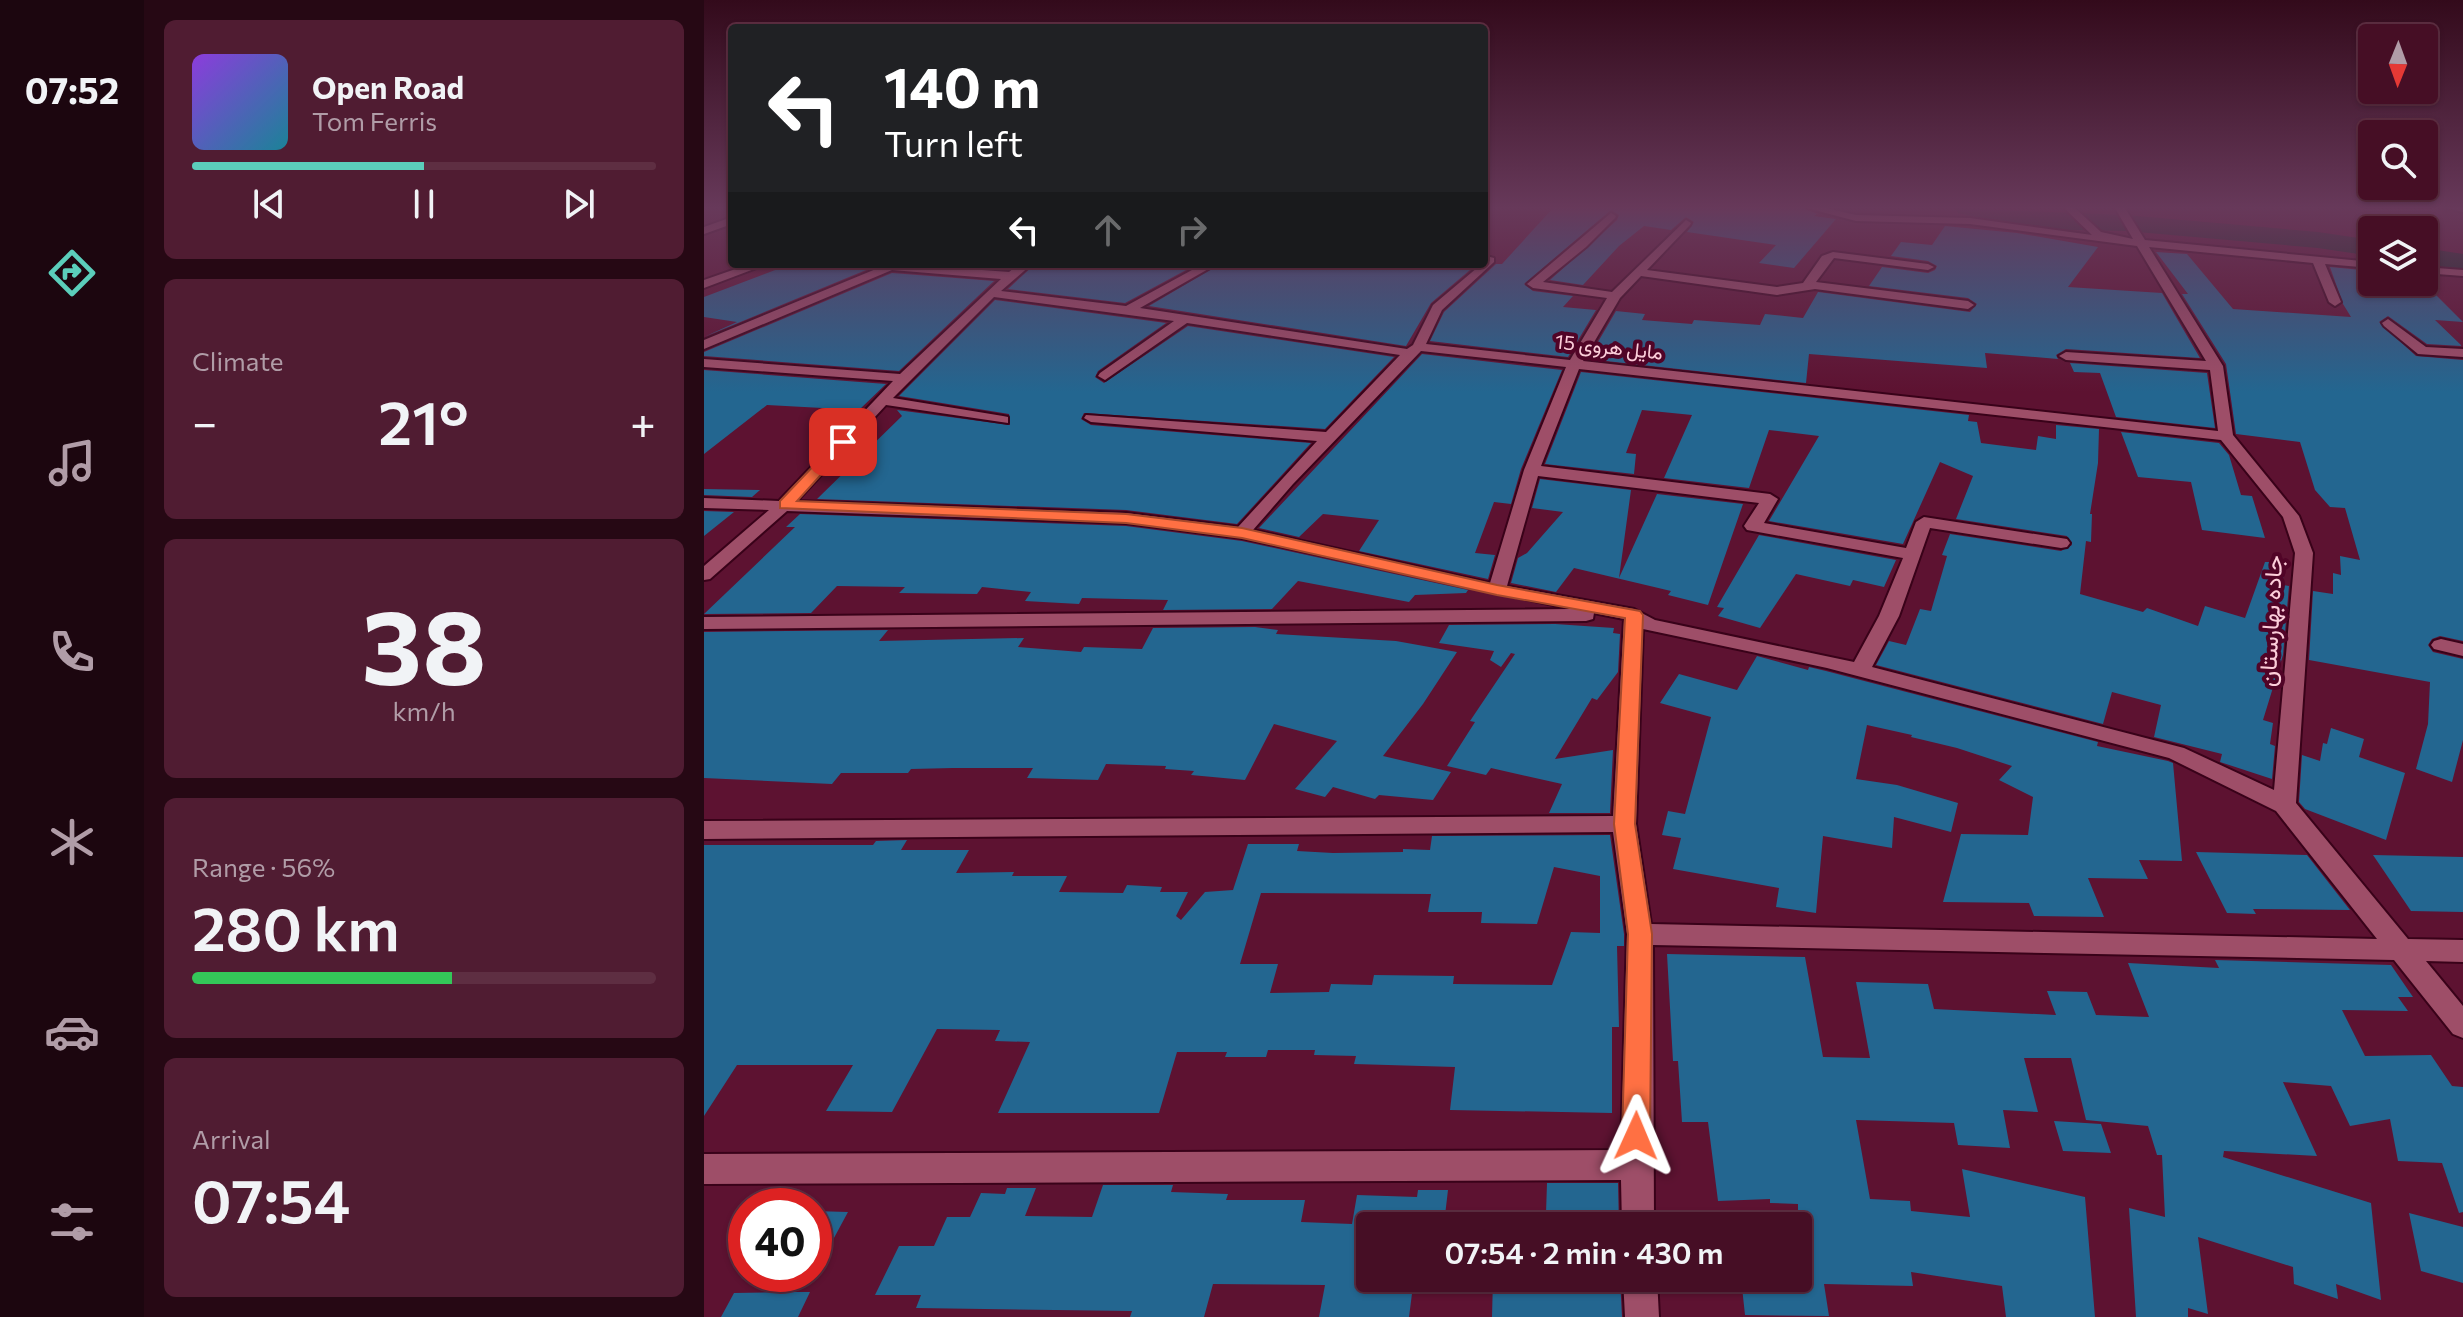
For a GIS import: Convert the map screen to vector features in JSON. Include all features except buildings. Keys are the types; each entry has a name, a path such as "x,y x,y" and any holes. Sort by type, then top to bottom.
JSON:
{"street":[{"path":"719,269 735,274"},
{"path":"704,284 747,269"},
{"path":"704,345 884,269"},
{"path":"923,269 1010,276"},
{"path":"704,575 785,505 903,378 1019,269"},
{"path":"1128,310 1201,269"},
{"path":"1242,533 1414,350 1437,308 1480,269"},
{"path":"1551,269 1533,284 1615,296"},
{"path":"1497,590 1532,470 1575,363 1615,296 1640,269"},
{"path":"1808,285 1818,269"},
{"path":"2153,269 2216,366 2226,436"},
{"path":"2321,269 2335,302"},
{"path":"2438,271 2463,273"},
{"path":"1638,272 1777,291 1808,285 1968,305"},
{"name":"مایل هروی 15","path":"991,293 1414,350 1575,363 2226,436"},
{"path":"1105,376 1184,319"},
{"path":"2388,323 2423,351 2463,353"},
{"path":"2066,356 2216,366"},
{"path":"704,363 903,378"},
{"path":"882,400 1003,420"},
{"path":"1091,418 1330,437"},
{"name":"جاده بهارستان","path":"2226,436 2291,516 2304,553 2284,805"},
{"path":"1532,470 1770,499 1753,526 1913,554"},
{"path":"704,503 1126,518 1242,533 1497,590 1634,615 1649,625 1860,670 2176,753 2284,805 2463,1026"},
{"path":"1860,670 1889,616 1924,522 2061,543"},
{"path":"704,623 1634,615"},
{"path":"1634,615 1624,824 1640,934 1638,1212"},
{"path":"2441,645 2463,650"},
{"path":"704,830 1624,824"},
{"path":"1640,934 2463,951"},
{"path":"704,1169 1636,1165"},
{"path":"1641,1292 1642,1317"}],"route":[{"path":"843,442 785,505 1126,518 1242,533 1497,590 1634,615 1624,824 1640,934 1636,1136"}]}
